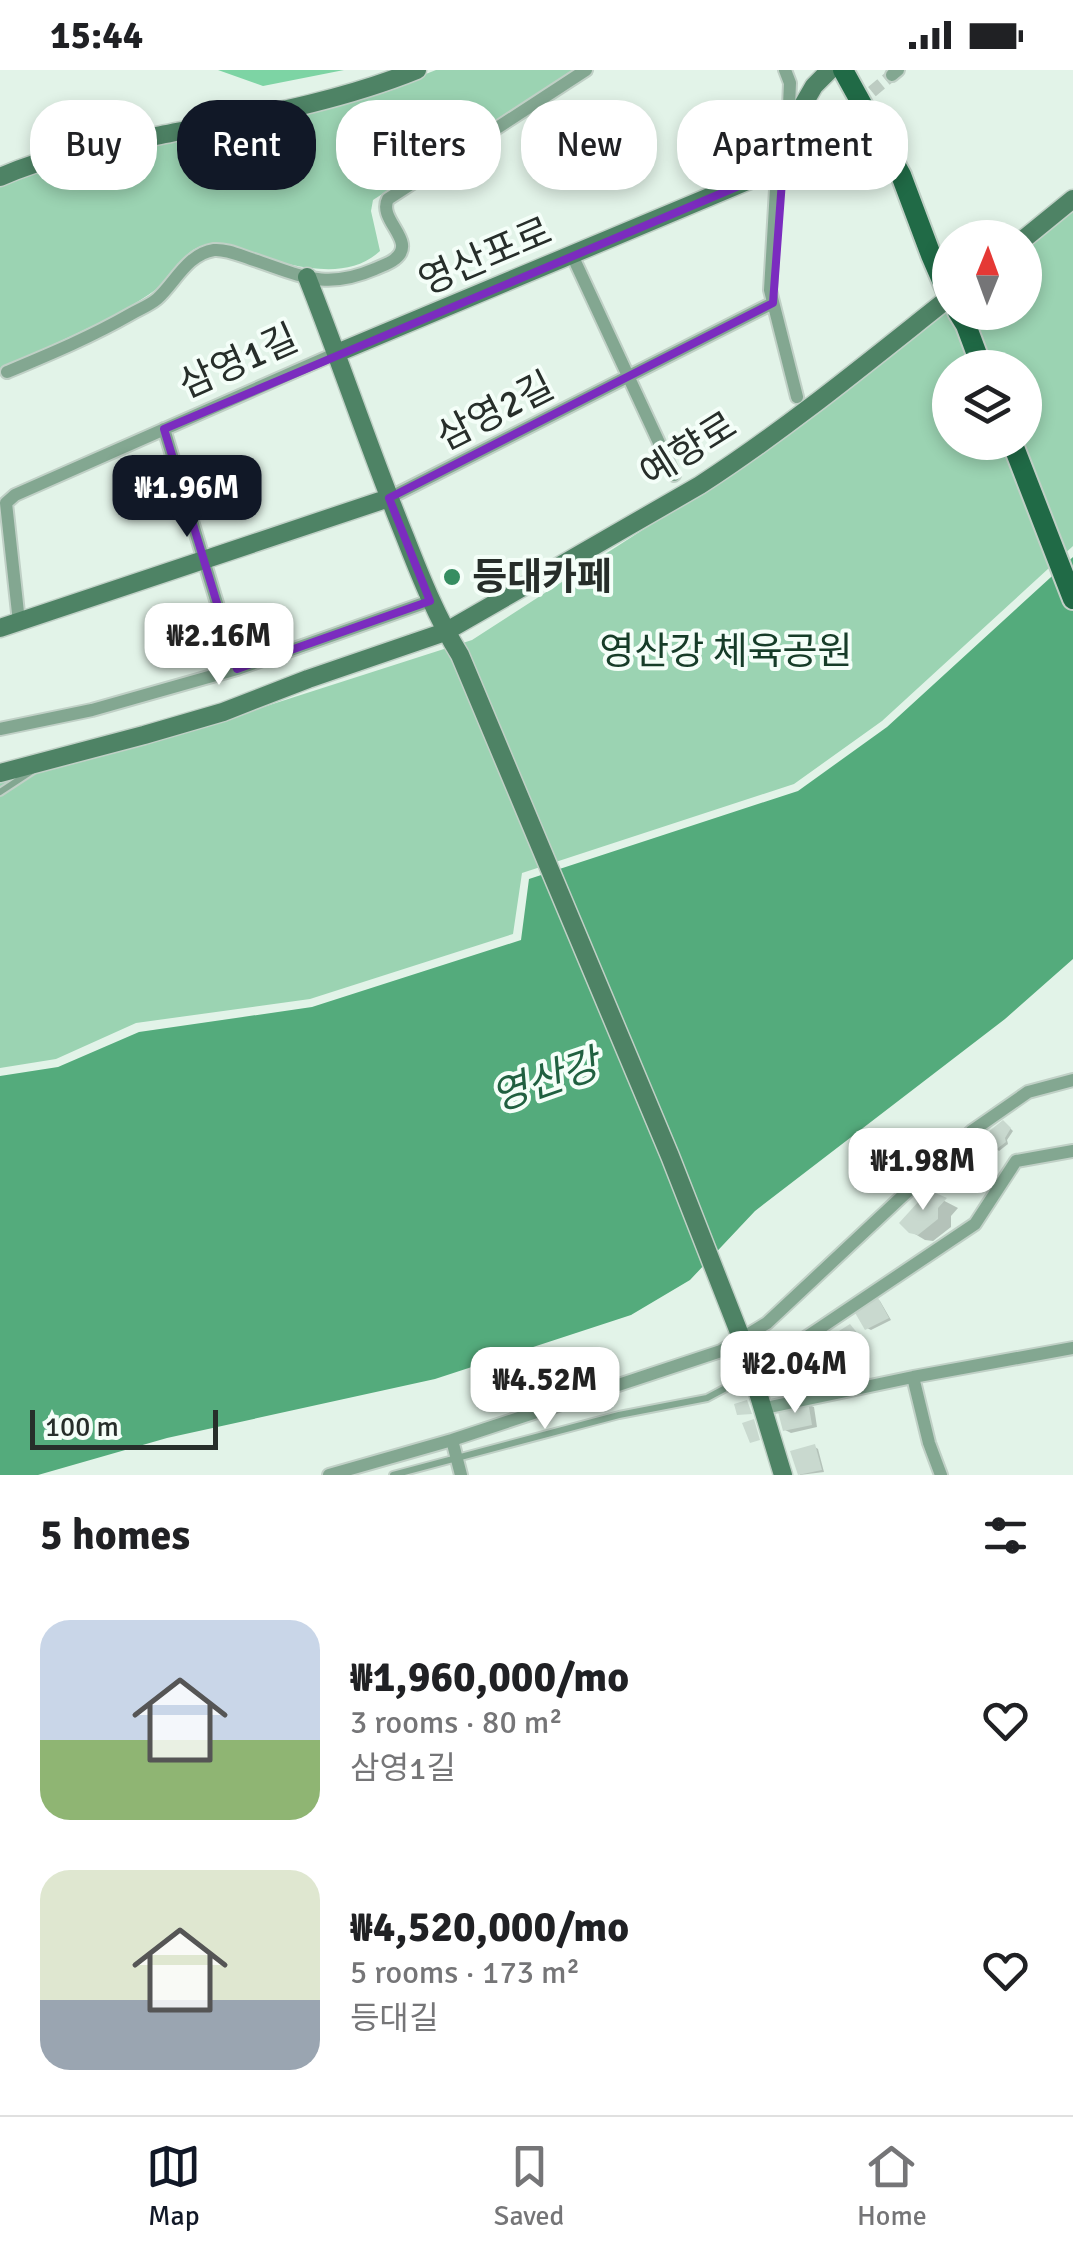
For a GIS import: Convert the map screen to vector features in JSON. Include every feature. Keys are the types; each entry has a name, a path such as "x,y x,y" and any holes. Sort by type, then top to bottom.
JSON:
{"main road":[{"name":"예향로","path":"842,70 901,176 932,253"},
{"path":"1019,460 1073,599"}],"street":[{"path":"0,177 81,152 328,101 416,70"},
{"name":"영산포로","path":"7,372 95,336 156,300 198,256 207,252 223,250 307,278 344,280 394,260 402,248 400,236 386,215 388,199 586,70"},
{"path":"785,70 790,100"},
{"path":"806,100 830,70"},
{"name":"영산포로","path":"337,353 728,190"},
{"path":"776,190 770,290 797,397"},
{"path":"1042,224 1073,199"},
{"path":"572,255 674,475"},
{"path":"307,278 430,601 460,655 670,1156 742,1340 784,1475"},
{"name":"삼영2길","path":"389,498 773,303"},
{"name":"예향로","path":"446,632 714,476 780,430 932,311"},
{"name":"삼영1길","path":"19,622 6,503 337,353"},
{"name":"삼영1길","path":"164,429 237,669"},
{"path":"0,628 389,498"},
{"path":"0,729 92,710 237,669 430,601"},
{"path":"0,773 222,712 446,632"},
{"path":"329,1475 452,1440 722,1351 767,1323 972,1132 1028,1092 1073,1080"},
{"path":"753,1373 974,1224 1016,1162 1073,1151"},
{"path":"765,1408 1073,1348"},
{"path":"912,1377 941,1475"},
{"path":"452,1440 461,1475"}],"lane":[{"path":"0,792 41,764"},
{"path":"394,1475 619,1415 707,1398 753,1373"}],"highlighted area":[{"path":"784,154 773,303 389,498 430,601 237,669 164,429 753,180"}],"green space":[{"path":"436,70 579,70 529,100 521,100 521,104 501,117 501,100 344,100"},
{"path":"336,102 336,190 388,190 373,200 371,211 380,251 366,261 333,269 280,262 220,245 201,246 140,300 0,371 0,185 30,176 30,190 157,190 157,143 177,138 177,190 316,190 316,107"},
{"name":"영산강 체육공원","path":"1073,212 1073,546 882,721 794,784 522,873 513,934 310,999 136,1023 56,1059 0,1068 0,780 248,712 472,640 746,466 932,321 932,330 1042,330 1042,235"}],"shaded area":[{"path":"218,70 344,70 263,86"}],"water":[{"name":"영산강","path":"1073,557 1073,959 1005,1019 755,1211 690,1280 631,1315 435,1379 167,1438 38,1475 0,1475 0,1076 58,1067 139,1032 312,1007 521,940 529,879 798,791 887,727"}],"building":[{"path":"1003,1120 1011,1128 1006,1142 994,1151 986,1149 978,1140"},
{"path":"929,1190 947,1198 938,1208 938,1219 918,1235 909,1233 899,1223"},
{"path":"877,1296 889,1318 865,1330 854,1311"},
{"path":"850,1324 866,1344 860,1349 850,1350 839,1331"},
{"path":"803,1355 822,1391 814,1396 803,1375 799,1377 790,1362"},
{"path":"747,1400 752,1414 737,1415 734,1404"},
{"path":"808,1401 812,1425 783,1431 777,1408"},
{"path":"754,1419 760,1440 750,1443 742,1423"},
{"path":"815,1444 822,1470 798,1475 790,1451"}],"tunnel":[{"path":"862,100 892,75"}],"place":[{"name":"등대카페","path":"452,577"}]}
